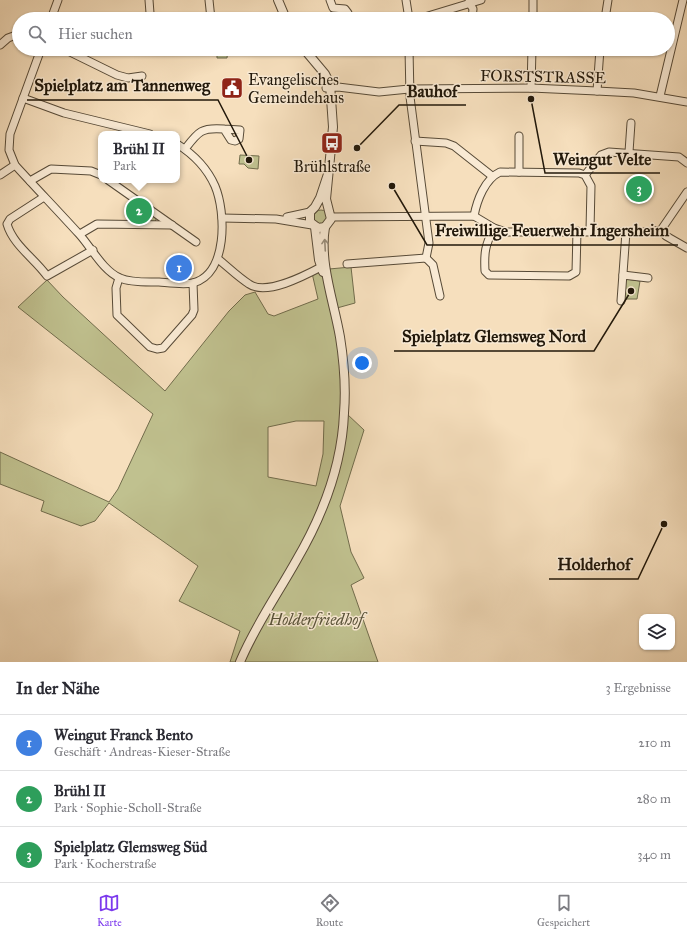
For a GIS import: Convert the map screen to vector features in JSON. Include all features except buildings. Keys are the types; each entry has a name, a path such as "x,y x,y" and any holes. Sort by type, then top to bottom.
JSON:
{"street":[{"path":"54,12 58,0"},
{"path":"149,0 150,12"},
{"path":"209,0 210,12"},
{"path":"278,0 283,12"},
{"path":"330,0 333,8 345,9 347,12"},
{"path":"406,0 408,12"},
{"path":"439,12 468,2 481,0"},
{"path":"533,0 533,12"},
{"path":"605,12 608,0"},
{"path":"675,31 682,0"},
{"path":"468,2 473,9 473,12"},
{"path":"0,45 12,37"},
{"path":"38,56 8,142 9,150 15,165 80,234 106,266 119,278 157,282 193,282 203,278 211,271 218,259 222,218 218,197 210,176 202,165 186,149 180,146"},
{"path":"78,56 117,75 128,78 142,76"},
{"path":"309,56 317,66 328,88 331,100 333,133 326,199 330,221 325,227 328,286"},
{"path":"409,56 409,89 424,217 429,244 426,258"},
{"path":"531,88 532,56"},
{"path":"596,91 599,56"},
{"path":"660,96 669,56"},
{"name":"FORSTSTRASSE","path":"328,88 343,87 378,92 409,89 531,88 660,96 687,102"},
{"path":"23,98 64,113 138,131"},
{"path":"629,152 631,123"},
{"path":"186,149 197,134 204,129 224,130"},
{"path":"519,136 519,172"},
{"path":"415,141 446,142 454,146 492,176"},
{"path":"585,175 605,153 629,152 679,158 687,164"},
{"path":"0,175 15,165"},
{"path":"30,181 51,169 92,171 98,173"},
{"path":"240,662 254,633 297,561 315,526 333,480 340,454 344,414 343,360 328,286 321,267 314,226 309,219 329,171"},
{"path":"474,216 479,198 492,176 500,172 585,175"},
{"path":"585,175 591,186 590,230"},
{"path":"112,183 196,242"},
{"path":"661,230 687,192"},
{"path":"44,197 10,219 8,224 14,239 47,276 93,250"},
{"path":"222,218 276,219 300,216 319,206 329,213 424,217 474,216 494,228 506,232 590,230 626,232 661,230"},
{"path":"276,219 325,227"},
{"path":"80,234 96,224 172,224"},
{"path":"494,228 486,244 484,254 485,272 489,275 569,276 576,272 577,231"},
{"path":"661,230 666,236 687,248"},
{"path":"621,301 626,232"},
{"path":"348,264 426,258 433,265 440,296"},
{"path":"218,259 249,284 260,289 279,285 321,267"},
{"path":"623,275 648,278"},
{"path":"119,278 116,288 117,316 150,347 157,349 163,348 192,315 194,310 193,282"}],"green space":[{"path":"217,56 227,56 227,58 217,58"},
{"path":"240,155 259,156 258,169 248,168 244,164 239,164"},
{"path":"631,178 648,179 647,199 629,198"},
{"path":"132,200 155,216 156,220 153,223 128,222 129,204"},
{"path":"321,210 326,212 328,217 326,222 321,224 316,222 314,217 316,212"},
{"name":"Holderfriedhof","path":"351,267 355,303 337,308 347,414 364,430 340,506 351,552 364,578 351,585 378,662 230,662 240,631 179,601 198,566 109,503 95,521 81,526 41,511 44,501 0,484 0,452 109,502 118,489 153,414 18,307 47,280 63,297 165,391 229,311 245,295 255,292 268,314 274,316 318,299 312,273 318,270","holes":["296,421 324,421 323,454 316,486 268,477 268,427"]},
{"path":"624,280 640,281 637,299 624,299"}],"place":[{"name":"Evangelisches Gemeindehaus","path":"232,88"},
{"name":"Weingut Velte","path":"531,99"},
{"name":"Brühlstraße","path":"332,143"},
{"name":"Bauhof","path":"357,148"},
{"name":"Spielplatz am Tannenweg","path":"249,160"},
{"name":"Freiwillige Feuerwehr Ingersheim","path":"392,186"},
{"name":"Spielplatz Glemsweg Süd","path":"639,189"},
{"name":"Brühl II","path":"139,211"},
{"name":"Weingut Franck Bento","path":"179,268"},
{"name":"Spielplatz Glemsweg Nord","path":"631,291"},
{"name":"Holderhof","path":"664,524"}]}
